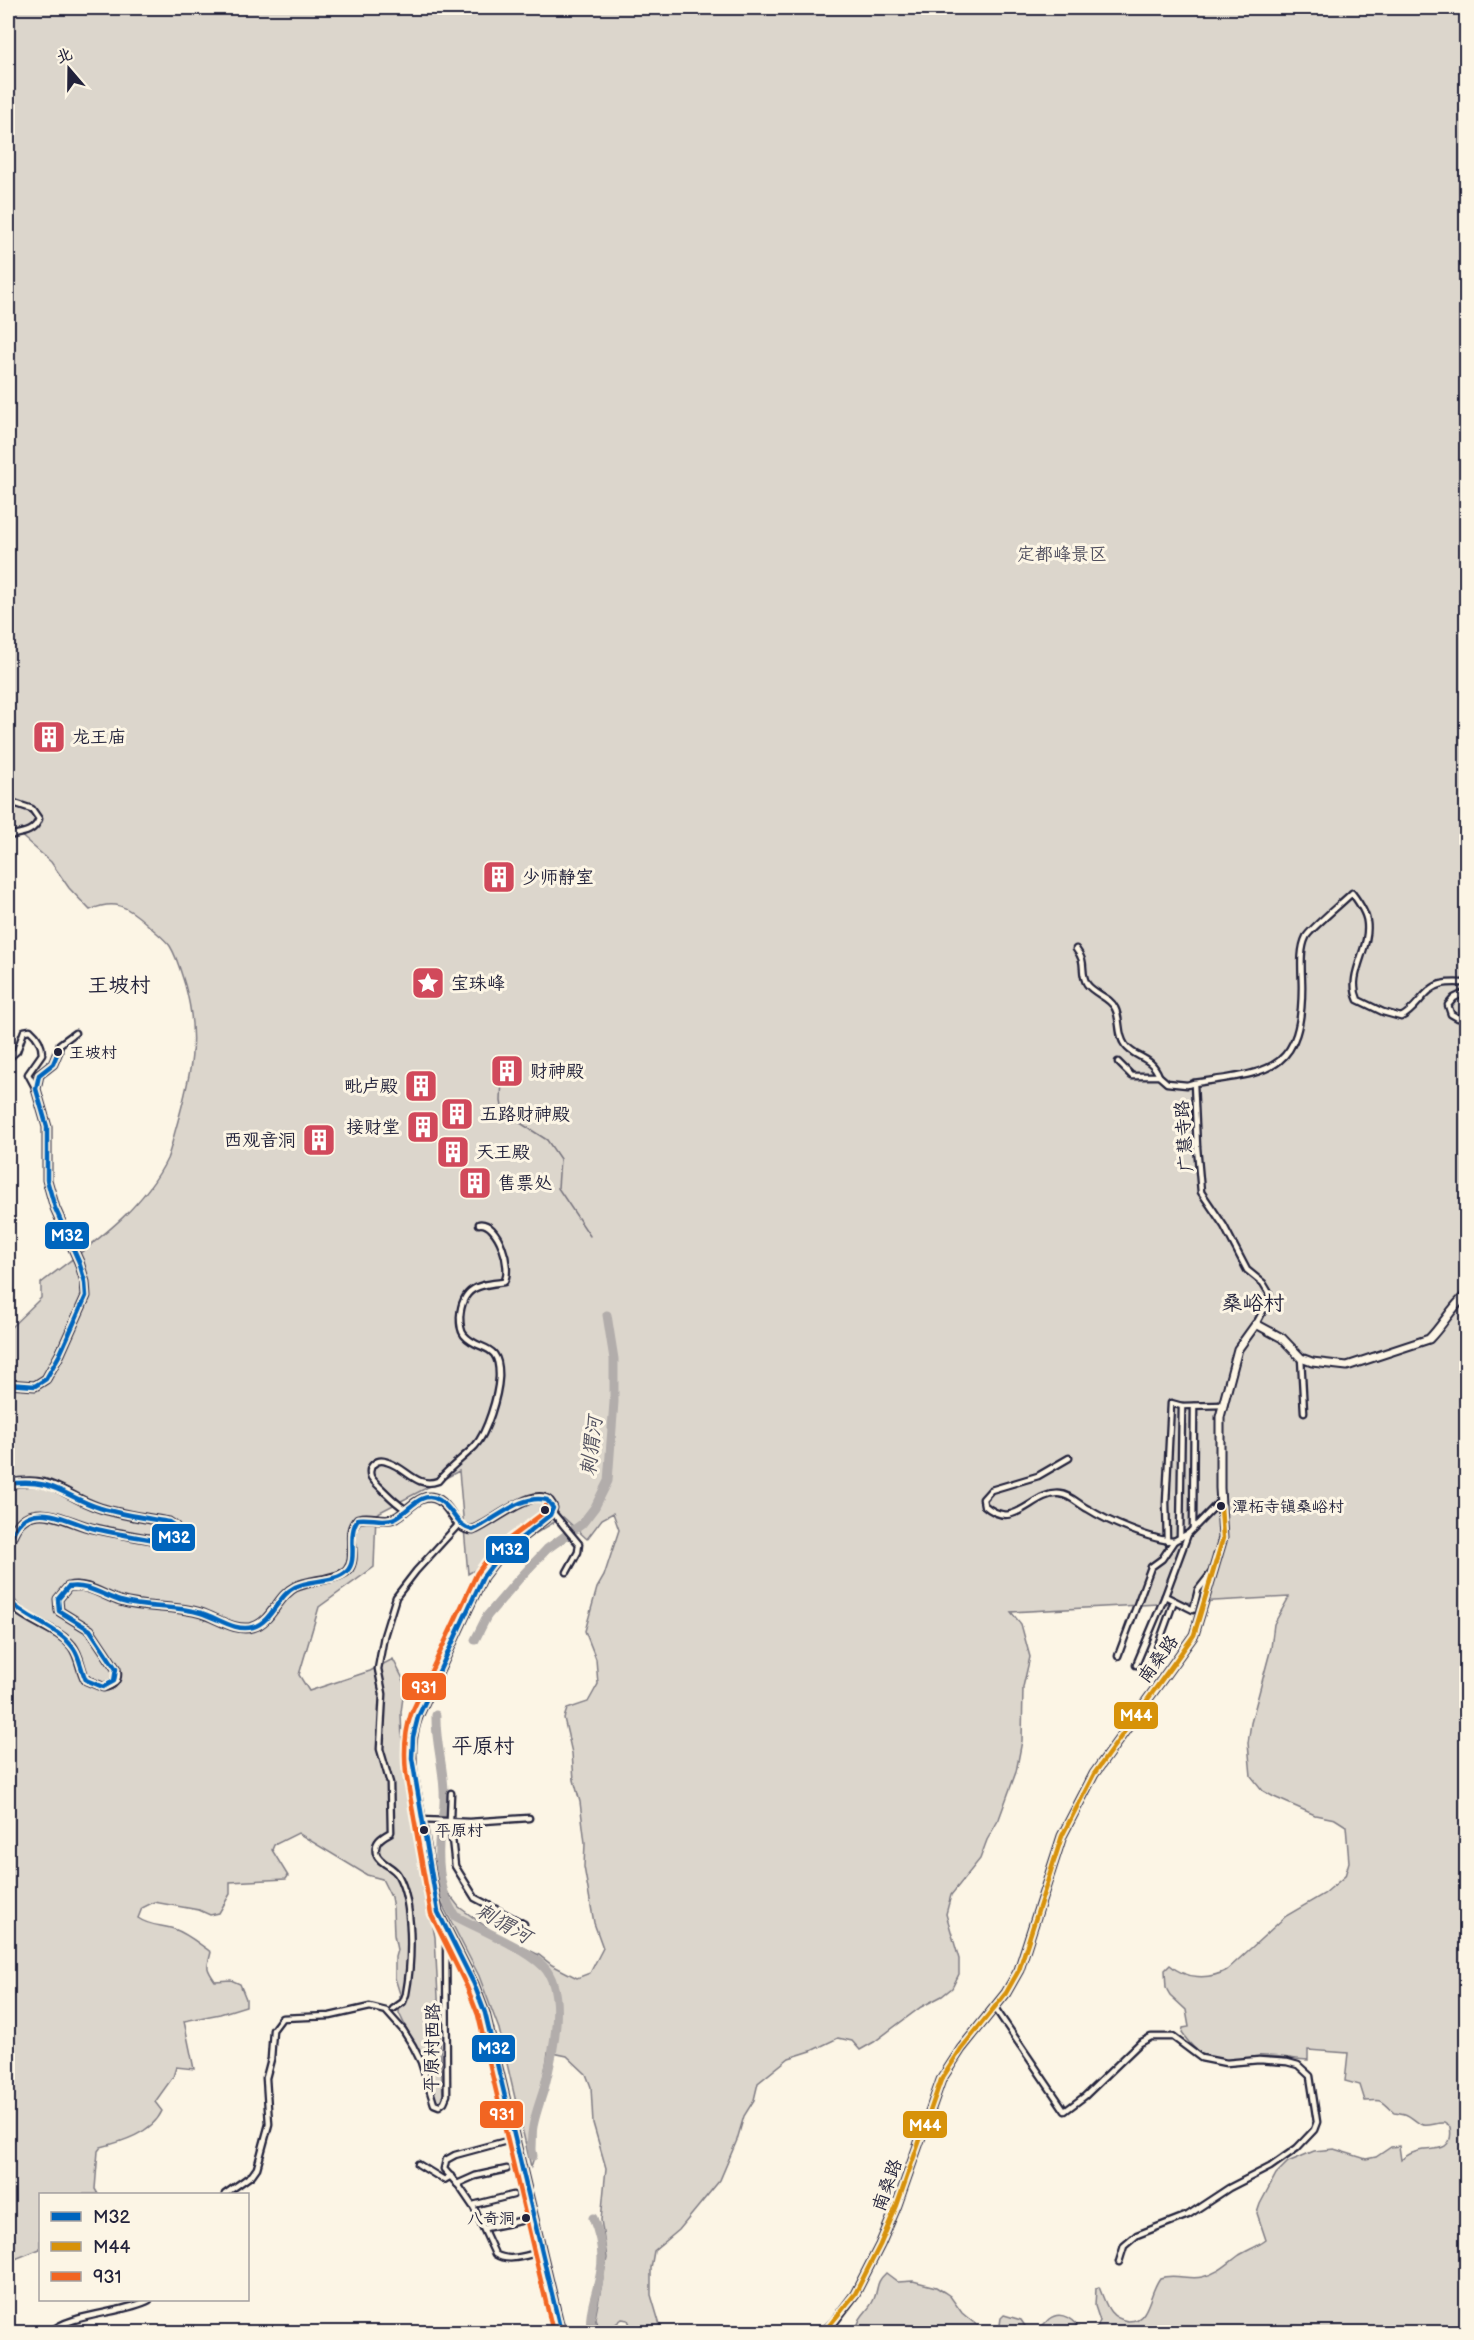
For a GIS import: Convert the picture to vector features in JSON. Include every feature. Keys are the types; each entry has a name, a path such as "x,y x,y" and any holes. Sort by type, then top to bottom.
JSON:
{"main road":[{"path":"8,1384 35,1386 46,1379 86,1296 85,1282 79,1262 49,1190 45,1166 46,1127 36,1089 39,1075 53,1064 58,1052"},
{"path":"1256,1324 1282,1338 1301,1358 1312,1362 1347,1366 1374,1355 1429,1339 1438,1330 1452,1308 1467,1295"},
{"name":"南桑路","path":"824,2332 855,2294 880,2244 897,2205 940,2080 961,2049 995,2008 1019,1970 1062,1836 1094,1774 1194,1635 1223,1538 1220,1417 1238,1349 1256,1324"},
{"path":"8,1484 30,1481 48,1483 97,1507 169,1522 175,1526 177,1532 172,1540 161,1541 92,1527 43,1513 23,1520 15,1529 8,1546"},
{"path":"8,1600 26,1618 67,1641 76,1651 86,1680 103,1687 115,1680 116,1669 90,1630 59,1611 58,1599 65,1589 82,1586 122,1602 198,1612 232,1626 253,1627 266,1618 280,1598 290,1590 305,1583 340,1575 347,1571 351,1562 351,1532 358,1519 387,1520 398,1516 421,1500 436,1499 465,1529 477,1529 535,1497 548,1500 553,1508 547,1519 499,1556 483,1577 418,1717 412,1738 411,1758 435,1902 446,1932 481,2000 561,2332"}],"street":[{"path":"8,801 32,809 39,819 34,828 29,831 8,836"},
{"name":"广慧寺路","path":"1256,1324 1269,1300 1269,1293 1263,1283 1247,1270 1224,1226 1201,1192 1194,1083 1236,1077 1270,1068 1283,1059 1289,1051 1302,1010 1302,957 1306,937 1352,893 1360,904 1367,921 1366,940 1353,987 1358,1000 1383,1012 1401,1017 1408,1014 1432,988 1443,983 1467,983"},
{"path":"1076,949 1084,961 1083,974 1089,986 1114,1006 1123,1043 1148,1059 1159,1076 1167,1083 1187,1085 1194,1083"},
{"path":"1467,992 1455,998 1448,1005 1451,1014 1458,1018 1467,1017"},
{"path":"8,1059 17,1051 24,1031 32,1032 42,1050 41,1059 28,1074 36,1089"},
{"path":"58,1052 60,1044 75,1033"},
{"path":"1118,1062 1132,1076 1159,1076"},
{"path":"405,1509 372,1479 370,1471 373,1464 378,1461 387,1462 423,1482 430,1484 438,1481 480,1440 496,1397 499,1364 493,1353 466,1337 461,1331 460,1317 463,1299 468,1292 477,1286 504,1282 508,1276 508,1265 498,1238 491,1226 485,1223 479,1224"},
{"path":"1301,1358 1304,1412"},
{"path":"1167,1540 1166,1503 1171,1402 1182,1406 1224,1405"},
{"path":"1180,1538 1182,1406"},
{"path":"1193,1528 1194,1406"},
{"path":"1069,1458 1038,1476 991,1490 983,1499 984,1505 992,1512 1017,1514 1048,1496 1062,1494 1099,1515 1174,1541"},
{"path":"1118,1656 1151,1567 1162,1559 1174,1541 1188,1533 1221,1501"},
{"path":"554,1514 579,1544 578,1552 567,1572"},
{"path":"393,2009 403,2002 406,1994 411,1924 398,1875 391,1866 379,1859 376,1852 380,1838 391,1832 390,1783 380,1749 383,1694 378,1669 384,1636 396,1597 416,1571 459,1524"},
{"path":"1136,1665 1188,1533"},
{"path":"1165,1596 1193,1610 1198,1590 1212,1572"},
{"path":"1150,1667 1174,1601"},
{"path":"451,1793 450,1820 454,1866 475,1898 524,1924"},
{"path":"422,1820 469,1822 529,1818"},
{"name":"平原村西路","path":"226,2193 252,2175 257,2168 269,2124 266,2078 271,2059 273,2030 282,2018 330,2016 370,2007 386,2012 399,2024 413,2046 421,2062 434,2104 439,2106 444,2102 447,2095 448,2045 445,2007 446,1932"},
{"path":"995,2008 1065,2111 1085,2096 1140,2043 1151,2037 1173,2037 1201,2058 1226,2063 1259,2060 1287,2062 1298,2065 1310,2076 1317,2122 1314,2130 1298,2148 1188,2215 1137,2235 1124,2246 1119,2262"},
{"path":"514,2139 455,2155 443,2165 472,2205 485,2228 495,2254 502,2258 514,2258 541,2252"},
{"path":"418,2164 444,2180 451,2176"},
{"path":"458,2184 475,2176 507,2169"},
{"path":"472,2205 513,2195"},
{"path":"485,2228 520,2221"},
{"path":"51,2332 72,2322 114,2309 133,2307 147,2301"}],"green space":[{"name":"定都峰景区","path":"8,8 1466,8 1466,2332 1094,2332 1100,2321 1095,2306 1096,2288 1099,2287 1106,2304 1116,2317 1128,2321 1136,2320 1144,2313 1160,2278 1207,2276 1266,2240 1257,2213 1276,2174 1288,2162 1314,2151 1334,2149 1366,2159 1376,2157 1391,2147 1399,2146 1401,2160 1417,2151 1440,2148 1448,2144 1450,2140 1450,2127 1444,2123 1423,2125 1406,2115 1394,2112 1382,2102 1365,2101 1360,2085 1345,2081 1348,2053 1308,2050 1308,2060 1276,2056 1230,2060 1210,2058 1192,2045 1182,2033 1183,2028 1189,2027 1186,2010 1166,1988 1165,1970 1170,1965 1183,1973 1205,1977 1227,1970 1286,1916 1324,1894 1345,1876 1349,1862 1346,1826 1335,1819 1315,1815 1274,1797 1263,1791 1251,1776 1248,1743 1251,1723 1271,1648 1274,1624 1289,1597 1011,1612 1021,1624 1030,1657 1023,1687 1022,1741 1016,1772 999,1819 987,1840 980,1859 951,1895 946,1914 959,1959 959,1974 952,1988 860,2050 852,2041 838,2038 811,2051 789,2058 758,2083 754,2100 744,2116 737,2140 720,2180 679,2230 654,2251 651,2268 651,2295 662,2332 633,2332 628,2320 622,2319 613,2326 598,2330 595,2318 607,2258 601,2220 606,2168 593,2123 591,2087 586,2074 567,2056 548,2052 536,2111 536,2146 531,2167 499,2029 479,1976 441,1902 442,1895 448,1893 459,1907 496,1934 539,1955 552,1965 577,1978 590,1973 603,1948 594,1923 584,1867 585,1843 580,1802 564,1718 567,1709 588,1702 598,1684 596,1659 585,1631 597,1588 604,1576 619,1530 613,1513 602,1519 587,1539 563,1517 468,1574 459,1471 376,1514 374,1567 319,1607 299,1675 309,1691 370,1671 393,1659 405,1683 401,1712 403,1774 435,1937 443,2096 439,2103 435,2099 399,2013 400,1994 395,1978 397,1950 393,1908 391,1897 382,1879 367,1875 298,1833 274,1845 272,1850 288,1876 286,1879 230,1882 230,1894 219,1913 210,1915 199,1910 154,1902 142,1908 138,1918 142,1921 179,1931 211,1952 209,1972 215,1981 231,1980 240,1984 246,1999 246,2006 184,2021 194,2069 176,2067 173,2077 155,2102 162,2111 144,2131 101,2147 98,2151 95,2189 97,2193 39,2193 39,2249 8,2262 8,1330 41,1298 41,1283 112,1228 143,1196 156,1178 167,1159 181,1109 192,1057 193,1040 190,1004 177,960 168,943 140,918 120,906 107,905 90,910 69,888 51,862 18,833 8,836"},
{"path":"886,2273 898,2282 913,2281 936,2287 950,2296 962,2313 985,2332 856,2332 861,2317 872,2304 879,2282"},
{"path":"1004,2315 1021,2320 1027,2329 1034,2332 999,2332 1001,2318"},
{"path":"1059,2315 1072,2320 1081,2332 1034,2332 1049,2319"}],"waterway":[{"path":"502,1077 503,1112 547,1140 560,1159 558,1188 590,1236"},
{"name":"刺猬河","path":"475,1640 487,1616 518,1580 547,1549 582,1524 595,1507 608,1481 614,1402 614,1359 607,1315"},
{"name":"刺猬河","path":"436,1715 444,1792 439,1864 445,1897 455,1916 535,1959 551,1977 555,1992 554,2043 532,2130 533,2156"},
{"name":"刺猬河","path":"591,2332 591,2316 602,2263 602,2250 593,2218"}],"transit line":[{"name":"M32","path":"8,1384 35,1386 46,1379 86,1296 85,1282 79,1262 55,1208 47,1180 47,1127 36,1089 39,1075 53,1064 58,1052"},
{"name":"M32","path":"8,1484 36,1483 47,1486 100,1508 169,1522 175,1526 177,1532 172,1540 161,1541 84,1526 52,1515 37,1514 21,1521 8,1546"},
{"name":"M32","path":"8,1600 68,1641 76,1653 86,1680 103,1687 114,1681 116,1669 90,1630 59,1611 58,1599 68,1587 82,1587 120,1601 140,1605 191,1611 240,1628 253,1627 260,1624 284,1596 295,1587 336,1577 347,1571 352,1560 353,1532 358,1519 395,1518 421,1499 433,1497 444,1504 462,1525 473,1530 518,1504 528,1500 547,1500 553,1508 550,1515 499,1556 483,1577 418,1717 413,1737 412,1758 438,1912 474,1984 485,2013 561,2332"},
{"name":"931","path":"545,1506 542,1514 494,1550 477,1573 411,1714 405,1751 406,1773 431,1914 467,1987 478,2015 553,2332"},
{"name":"M44","path":"824,2332 855,2294 880,2245 897,2205 941,2080 961,2049 1006,1993 1019,1970 1062,1836 1094,1774 1194,1635 1223,1538 1221,1506"}],"place":[{"name":"龙王庙","path":"49,737"},
{"name":"少师静室","path":"499,877"},
{"name":"宝珠峰","path":"428,983"},
{"name":"王坡村","path":"58,1052"},
{"name":"财神殿","path":"507,1071"},
{"name":"毗卢殿","path":"421,1086"},
{"name":"五路财神殿","path":"457,1114"},
{"name":"接财堂","path":"423,1127"},
{"name":"西观音洞","path":"319,1140"},
{"name":"天王殿","path":"453,1152"},
{"name":"售票处","path":"475,1183"},
{"name":"潭柘寺镇桑峪村","path":"1221,1506"},
{"name":"平原村","path":"424,1830"},
{"name":"八奇洞","path":"526,2218"}],"district":[{"name":"王坡村","path":"119,985"},
{"name":"桑峪村","path":"1253,1303"},
{"name":"平原村","path":"483,1746"}]}
